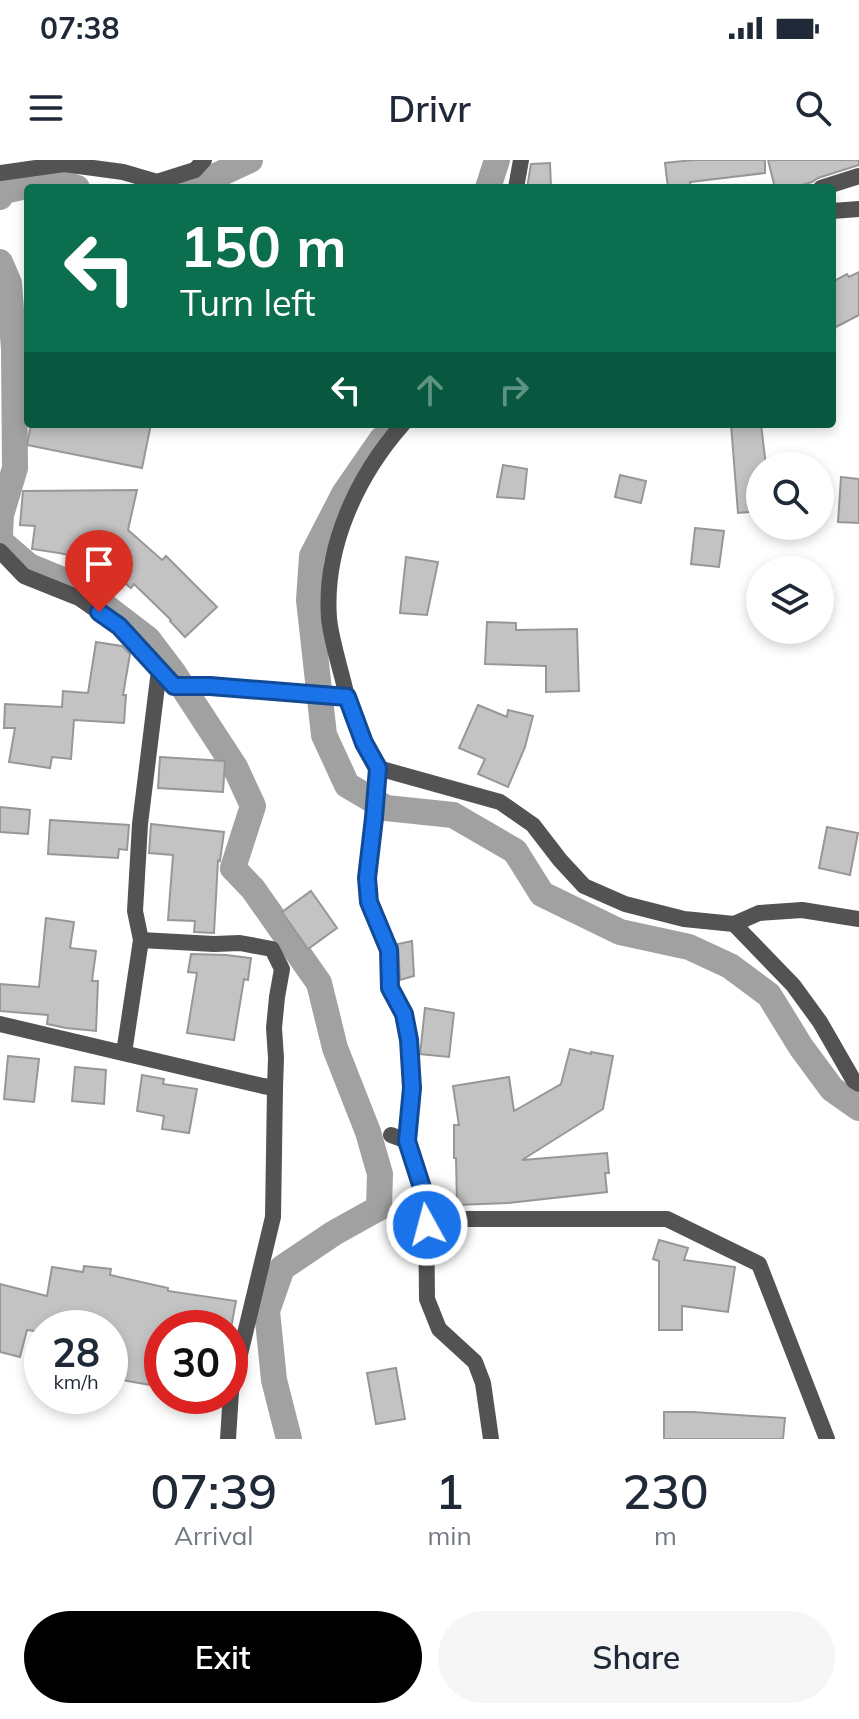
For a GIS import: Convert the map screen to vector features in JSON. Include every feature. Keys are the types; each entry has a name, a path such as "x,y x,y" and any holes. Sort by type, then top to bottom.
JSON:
{"street":[{"path":"0,173 64,164 123,172 157,182 195,170 204,160"},
{"path":"517,184 521,160"},
{"path":"834,184 859,176"},
{"path":"836,211 859,209"},
{"path":"399,428 364,477 340,531 331,576 329,619 342,697 378,768 500,802 533,825 584,886 625,904 684,919 734,924 759,913 802,910 859,919"},
{"path":"0,551 24,576 79,598 119,626 174,686 342,697"},
{"path":"124,1053 141,940 135,911 140,824 159,670"},
{"path":"734,924 793,985 820,1022 854,1081 859,1084"},
{"path":"141,940 240,943 272,949 282,969 274,1028 273,1217 231,1392 228,1439"},
{"path":"0,1024 275,1088"},
{"path":"399,1138 426,1200 442,1219 667,1219 759,1264 827,1439"},
{"path":"426,1200 427,1299 439,1329 475,1362 483,1383 491,1439"}],"lane":[{"path":"378,768 367,878 369,902 389,950 390,988 404,1014 409,1040 412,1088 399,1138"}],"building":[{"path":"765,160 765,173 690,184 668,184 665,163"},
{"path":"768,160 859,160 859,165 805,184 774,184"},
{"path":"550,163 551,184 528,184 531,164"},
{"path":"859,272 859,315 836,327 836,280 847,274 849,277"},
{"path":"30,428 150,428 142,468 27,445"},
{"path":"731,428 761,428 764,452 746,452 746,512 738,513"},
{"path":"503,465 527,469 524,499 497,497"},
{"path":"620,475 646,481 641,503 615,497"},
{"path":"841,477 859,479 859,523 838,522"},
{"path":"137,490 128,530 162,560 166,556 217,607 185,637 134,584 131,588 99,563 32,549 35,526 20,525 23,491"},
{"path":"695,528 724,531 719,567 691,564"},
{"path":"406,557 438,562 427,615 400,613"},
{"path":"487,622 516,623 516,630 577,629 579,691 546,692 546,666 485,664"},
{"path":"96,642 122,646 130,654 123,695 126,695 124,723 74,720 71,759 52,757 50,768 9,762 15,728 4,728 5,704 62,707 63,691 88,693"},
{"path":"478,705 507,717 508,710 533,716 525,747 508,787 478,774 485,759 459,748"},
{"path":"160,757 225,761 223,792 158,788"},
{"path":"0,807 30,810 28,834 0,832"},
{"path":"50,820 129,825 127,850 119,849 118,858 48,854"},
{"path":"151,824 224,832 218,860 214,933 194,932 195,921 168,920 173,855 149,853"},
{"path":"827,827 858,833 850,875 819,868"},
{"path":"311,891 337,928 308,949 282,912"},
{"path":"46,918 74,922 70,948 96,951 92,981 98,981 96,1031 47,1024 48,1015 0,1011 0,984 39,987"},
{"path":"412,941 414,976 400,980 398,944"},
{"path":"191,954 251,958 248,980 244,979 234,1040 187,1033 197,973 188,972"},
{"path":"425,1008 454,1013 449,1057 420,1054"},
{"path":"570,1049 613,1056 603,1109 522,1160 607,1153 607,1192 508,1203 457,1205 454,1125 459,1125 453,1086 509,1077 514,1111 561,1084"},
{"path":"8,1056 39,1059 34,1102 4,1099"},
{"path":"75,1067 106,1070 104,1104 72,1101"},
{"path":"142,1075 164,1079 163,1084 197,1089 189,1133 162,1129 164,1116 137,1111"},
{"path":"659,1240 688,1248 684,1260 735,1267 728,1312 682,1306 682,1330 659,1330 659,1261 653,1259"},
{"path":"84,1266 111,1269 110,1275 168,1288 168,1291 236,1301 234,1310 144,1310 144,1384 128,1381 128,1310 24,1310 24,1342 20,1357 0,1352 0,1284 47,1296 52,1267 83,1272"},
{"path":"396,1368 405,1419 376,1424 367,1373"},
{"path":"664,1412 785,1418 783,1439 664,1439"}],"waterway":[{"path":"199,184 250,160"},
{"path":"489,184 497,160"},
{"path":"35,184 52,180 64,184"},
{"path":"0,197 4,191 24,186"},
{"path":"0,262 9,283 14,349 15,468 1,515 0,534"},
{"path":"382,439 344,494 312,556 309,600 324,735 347,785 386,808 453,815 515,851 542,894 620,932 689,947 730,966 769,995 832,1089 859,1108"},
{"path":"0,541 29,566 80,587 148,639 235,767 253,806 233,868 253,889 319,983 335,1048 368,1132 380,1174 379,1208 334,1233 282,1268 267,1311 274,1380 289,1439"}],"route":[{"path":"99,612 119,626 174,686 347,697 364,743 378,768 367,878 369,902 389,950 390,988 404,1014 409,1040 412,1088 407,1141 426,1200 427,1225"}]}
